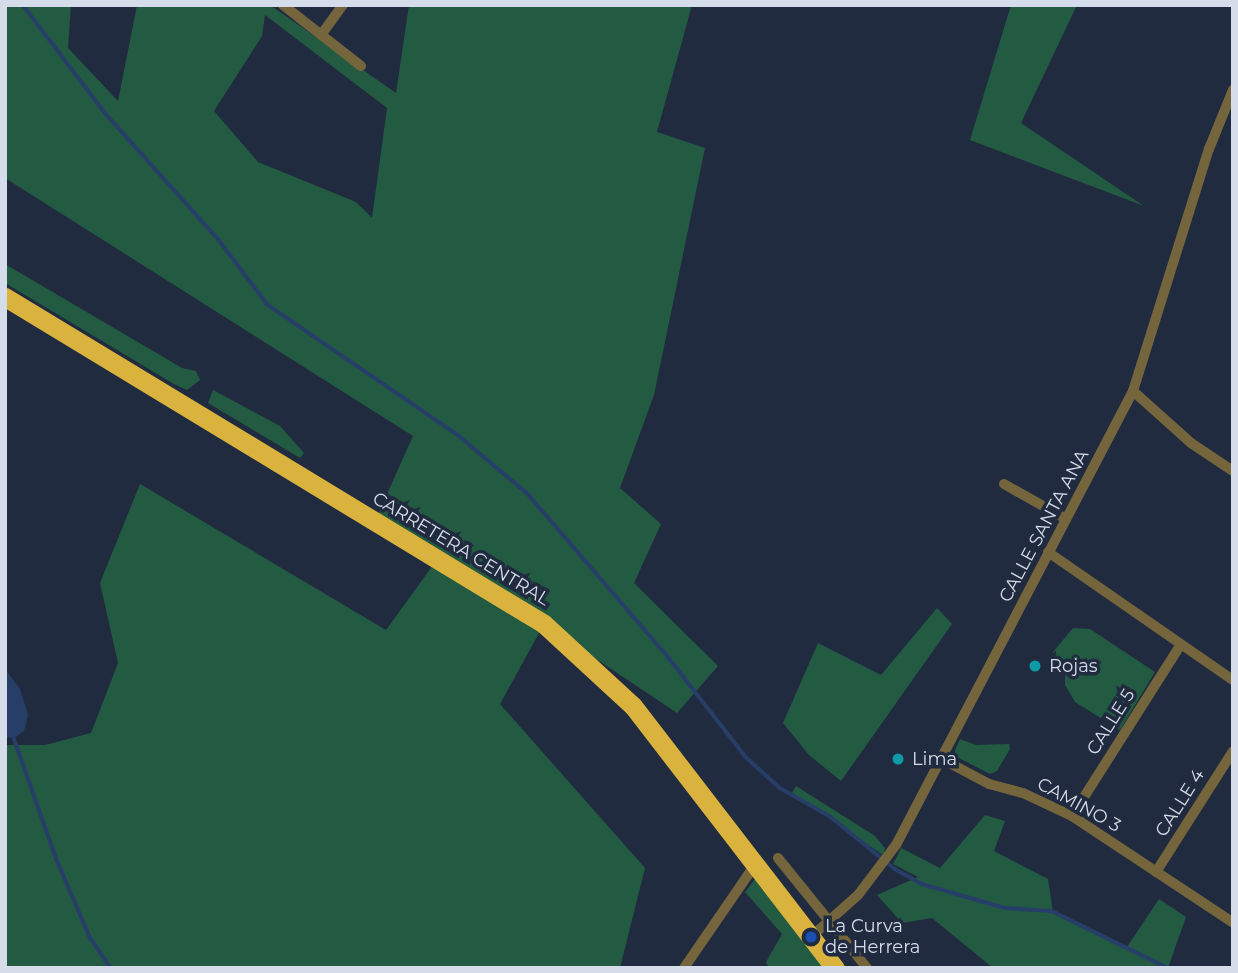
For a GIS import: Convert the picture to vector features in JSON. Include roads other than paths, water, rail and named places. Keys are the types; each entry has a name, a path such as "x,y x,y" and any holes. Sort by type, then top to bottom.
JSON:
{"highway":[{"name":"CARRETERA CENTRAL","path":"5,297 544,624 633,706 835,968"}],"street":[{"path":"283,5 360,66"},
{"path":"321,35 343,5"},
{"name":"CALLE SANTA ANA","path":"811,937 831,923 891,850 942,759 1133,391 1209,149 1233,90"},
{"path":"1133,391 1191,443 1233,471"},
{"path":"1004,484 1066,519"},
{"path":"1048,552 1180,646 1233,680"},
{"name":"CALLE 5","path":"1072,816 1180,646"},
{"name":"CALLE 4","path":"1156,872 1233,751"},
{"name":"CAMINO 3","path":"942,759 989,785 1023,793 1072,816 1232,922"},
{"path":"778,858 867,968"},
{"path":"684,968 754,866"}],"water":[{"path":"5,669 20,689 28,715 24,731 14,738 5,737"}],"waterway":[{"path":"23,5 106,114 219,240 268,305 458,435 528,494 669,658 746,757 780,788 831,817 895,869 922,884 1005,908 1052,911 1168,968"},
{"path":"14,738 57,860 90,937 111,968"}],"place":[{"name":"Rojas","path":"1035,666"},
{"name":"Lima","path":"898,759"},
{"name":"La Curva de Herrera","path":"811,937"}]}
